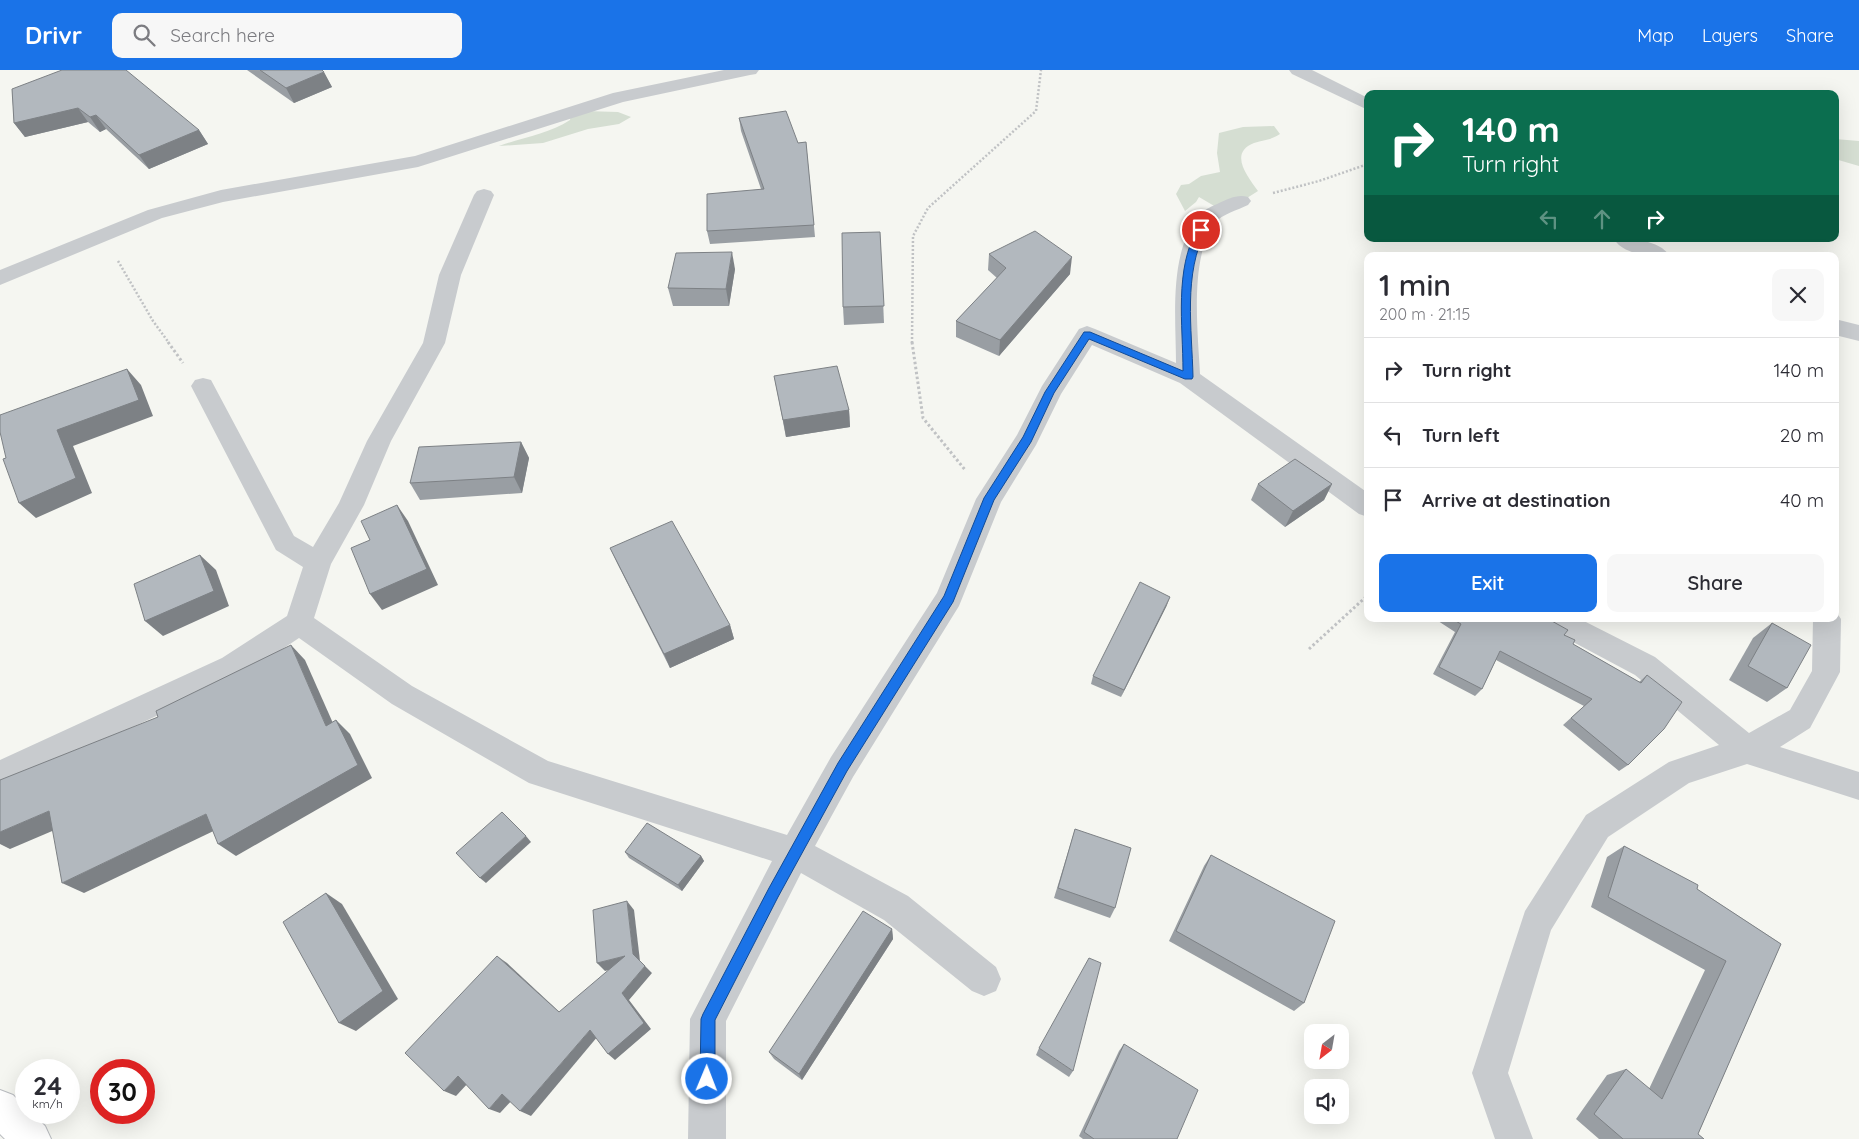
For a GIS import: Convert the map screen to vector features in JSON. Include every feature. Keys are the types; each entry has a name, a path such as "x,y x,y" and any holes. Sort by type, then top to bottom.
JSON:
{"main road":[{"path":"0,1108 32,1139"}],"street":[{"path":"0,278 155,214 221,196 418,161 619,97 750,70"},
{"path":"1298,70 1364,103"},
{"path":"0,775 232,667 299,623 318,563 351,505 379,441 434,343 450,275 484,196"},
{"path":"1188,377 1186,286 1195,242 1208,217 1241,202"},
{"path":"1630,242 1652,252"},
{"path":"1839,328 1859,333"},
{"path":"706,1139 708,1019 773,892 842,767 949,598 989,498 1028,439 1050,392 1087,334 1188,377 1364,504"},
{"path":"203,386 284,543 318,563"},
{"path":"1562,622 1645,666 1747,750 1859,786"},
{"path":"1514,1139 1490,1073 1537,923 1597,826 1680,772 1747,750 1800,718 1826,672 1827,622"},
{"path":"299,623 402,695 540,773 796,853 896,908 984,979"}],"path":[{"path":"989,498 923,418 911,333 913,236 928,208 1036,111 1041,70"},
{"path":"1241,202 1319,181 1364,165"},
{"path":"88,241 120,263 153,321 188,371 203,386"},
{"path":"1309,649 1364,598"}],"shaded area":[{"path":"585,111 618,112 631,117 619,124 588,129 543,143 499,146 553,129 570,120 571,113"},
{"path":"1274,126 1280,134 1246,147 1242,153 1242,165 1258,191 1247,198 1231,198 1227,206 1216,207 1199,197 1185,211 1176,194 1181,185 1189,184 1201,176 1220,172 1217,153 1219,133 1243,127"},
{"path":"1839,139 1859,141 1859,166 1839,160"}],"building":[{"path":"62,70 126,70 199,130 139,155 96,115 90,117 78,108 14,123 12,89"},
{"path":"260,70 322,70 324,72 286,88"},
{"path":"786,111 798,143 806,142 814,225 707,231 707,194 764,189 739,118"},
{"path":"1035,231 1072,257 1000,340 956,321 1006,268 989,254"},
{"path":"880,232 884,306 843,307 842,233"},
{"path":"732,252 726,289 668,288 676,253"},
{"path":"837,366 849,410 783,420 774,376"},
{"path":"127,369 139,400 57,430 76,478 19,503 3,459 6,458 0,432 0,415"},
{"path":"521,442 514,477 410,483 419,447"},
{"path":"1295,459 1332,484 1293,511 1258,484"},
{"path":"397,505 427,569 370,594 351,548 370,540 361,521"},
{"path":"672,521 730,625 664,654 610,548"},
{"path":"200,555 214,591 145,621 134,584"},
{"path":"1140,582 1170,597 1124,690 1093,676"},
{"path":"1457,622 1554,622 1568,630 1564,635 1575,640 1573,644 1641,683 1647,675 1682,702 1664,729 1628,765 1571,718 1592,699 1500,651 1482,689 1439,667 1461,624"},
{"path":"1772,623 1811,645 1787,688 1748,666"},
{"path":"291,645 326,726 336,720 358,765 218,844 206,814 62,883 49,811 0,832 0,780 158,717 156,711"},
{"path":"502,812 526,836 480,878 456,853"},
{"path":"647,823 701,856 678,885 625,852"},
{"path":"1075,829 1131,848 1115,908 1058,888"},
{"path":"1624,846 1698,885 1697,889 1781,944 1698,1134 1704,1139 1623,1139 1594,1114 1626,1069 1662,1099 1726,961 1608,897"},
{"path":"1211,855 1335,921 1304,1003 1176,931"},
{"path":"326,893 383,991 339,1023 283,922"},
{"path":"627,901 633,954 645,966 622,993 644,1023 608,1054 590,1030 520,1111 502,1094 489,1109 458,1076 444,1091 405,1053 497,956 559,1012 625,956 597,963 593,910"},
{"path":"863,911 892,929 799,1074 769,1052"},
{"path":"1089,958 1101,963 1073,1071 1039,1048"},
{"path":"1124,1044 1198,1090 1177,1139 1094,1139 1084,1132"}],"route":[{"path":"707,1079 708,1019 773,892 842,767 949,598 989,498 1028,439 1050,392 1087,334 1188,377 1186,286 1195,242 1201,230"}]}
